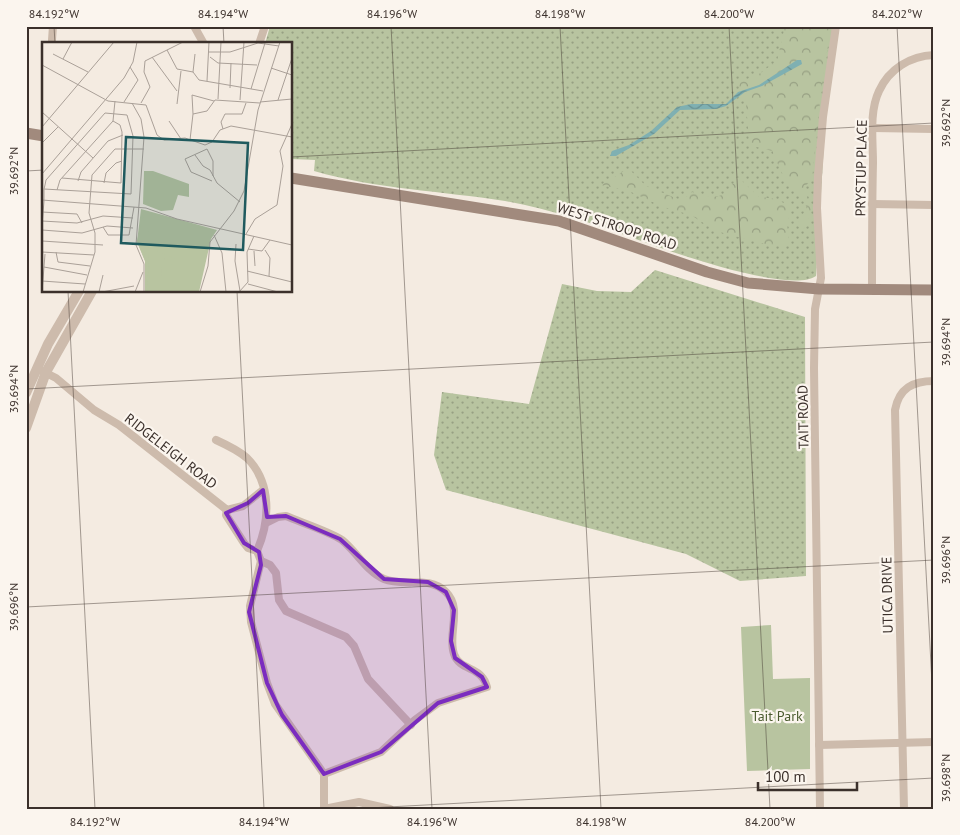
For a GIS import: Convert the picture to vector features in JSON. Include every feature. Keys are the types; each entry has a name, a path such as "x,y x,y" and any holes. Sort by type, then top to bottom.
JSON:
{"main road":[{"path":"26,133 42,136"},
{"name":"WEST STROOP ROAD","path":"292,178 532,215 580,227 728,278 773,286 819,289 934,290"}],"street":[{"path":"52,40 53,26"},
{"path":"194,26 203,42"},
{"path":"260,42 264,26"},
{"name":"TAIT ROAD","path":"820,809 814,368 815,309 821,278 817,208 823,116 836,26"},
{"name":"PRYSTUP PLACE","path":"872,289 874,107 879,90 892,72 909,60 934,55"},
{"path":"873,128 934,128"},
{"path":"872,204 934,205"},
{"path":"26,394 36,369 62,318 78,292"},
{"path":"26,428 46,372 91,292"},
{"name":"RIDGELEIGH ROAD","path":"36,369 46,372 163,459 227,510"},
{"name":"UTICA DRIVE","path":"904,809 895,410 898,397 910,385 920,381 934,382"},
{"path":"216,440 239,453 252,464 263,490 267,506 266,523 256,551"},
{"path":"263,490 248,503 227,510 226,515 244,543 248,548 256,551 261,561 250,612 267,683 282,715 324,774 324,809 359,802 390,809"},
{"path":"266,523 278,516 286,516 340,539 373,572 384,579 428,582 446,592 454,610 451,641 453,653 465,668 482,677 487,688 438,704 381,752 324,774"},
{"path":"261,561 270,565 276,573 279,600 286,611 346,637 354,646 373,684 411,725"},
{"path":"819,744 934,742"}],"highlighted area":[{"path":"263,490 267,517 286,516 340,539 384,579 428,582 446,592 454,610 451,641 455,658 482,677 487,687 438,703 381,752 324,774 282,715 267,683 249,612 261,565 259,552 244,543 226,513 248,503"}],"green space":[{"path":"270,26 833,26 830,45 816,276 802,280 781,280 755,275 697,260 586,222 538,208 505,201 361,182 314,171 315,160 292,159 292,42 266,42"},
{"path":"785,26 831,26 821,92 812,180 804,187 811,210 807,226 803,229 796,225 807,208 801,197 786,182 772,151 753,146 749,141 746,104 739,88 740,82 759,74 777,61"},
{"path":"624,171 631,171 646,186 678,199 685,198 692,192 713,197 722,195 727,192 738,177 759,197 777,199 792,208 787,224 789,240 787,245 769,245 716,231 691,215 663,207 629,191 601,185"},
{"path":"655,270 805,317 806,576 740,581 686,554 446,490 434,455 442,392 529,404 562,284 597,291 631,292"},
{"name":"Tait Park","path":"771,625 773,679 810,678 810,769 747,771 741,627"}],"water":[{"path":"797,60 801,60 802,64 762,86 745,92 726,106 716,109 680,110 654,134 616,156 610,156 612,151 629,145 651,131 677,107 691,104 726,104 738,92 759,85"}]}
